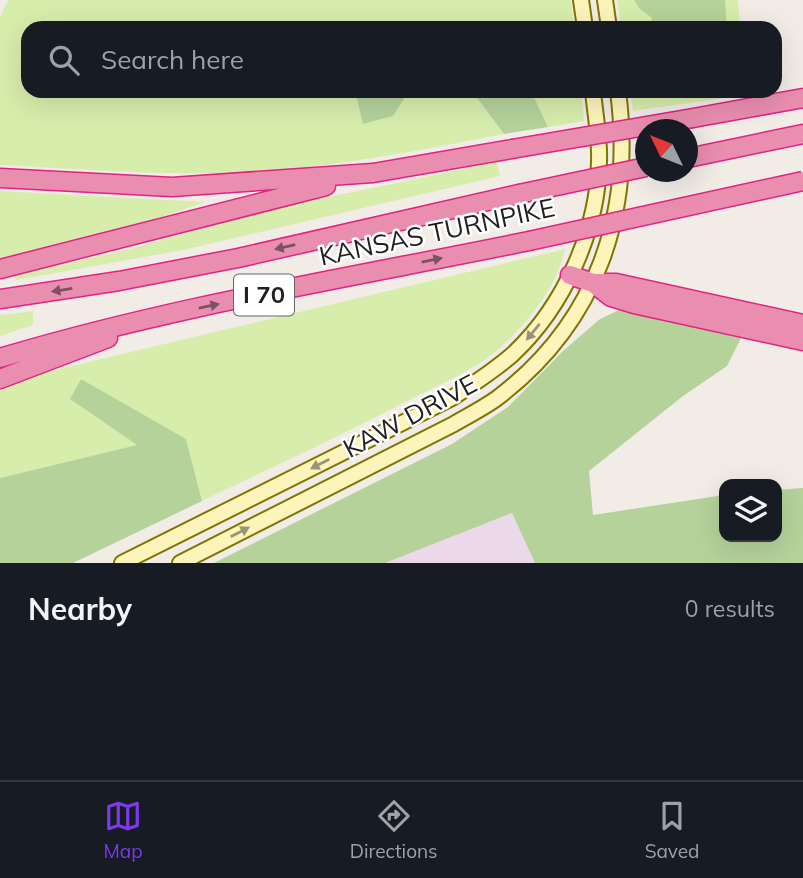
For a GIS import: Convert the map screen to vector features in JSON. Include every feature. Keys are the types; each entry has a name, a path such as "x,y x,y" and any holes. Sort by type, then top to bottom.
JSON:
{"highway":[{"path":"0,269 373,173 803,98"},
{"path":"698,156 803,134"},
{"name":"KANSAS TURNPIKE","path":"0,299 119,281 238,258 635,169"},
{"path":"0,178 172,187 373,173"},
{"name":"KANSAS TURNPIKE","path":"0,358 59,340 174,313 803,181"},
{"path":"570,275 593,283 611,297 635,296 803,324"},
{"path":"635,296 803,341"},
{"path":"0,379 174,313"}],"main road":[{"path":"581,0 584,21"},
{"path":"605,0 608,21"},
{"name":"KAW DRIVE","path":"122,563 452,398 513,354 551,307 570,275 587,236 595,202 599,161 594,98"},
{"name":"KAW DRIVE","path":"180,563 454,424 494,400 548,352 581,307 606,254 620,194 618,98"}],"shaded area":[{"path":"512,513 535,563 385,563"}],"green space":[{"path":"8,0 571,0 573,21 21,21 21,98 357,98 363,123 393,116 405,98 477,98 504,134 325,165 262,171 187,173 0,165 0,17"},
{"path":"617,0 634,0 639,8 653,18 652,21 620,21"},
{"path":"634,0 725,0 726,21 651,21 652,18 639,8"},
{"path":"725,0 738,0 740,21 726,21"},
{"path":"357,98 405,98 393,116 363,124"},
{"path":"477,98 534,98 548,127 504,134"},
{"path":"534,98 582,98 584,121 548,127"},
{"path":"631,98 724,98 633,111"},
{"path":"497,162 500,176 183,250 16,280 14,276 133,248 276,208"},
{"path":"0,191 206,202 146,222 0,261"},
{"path":"565,249 554,281 533,313 507,342 480,363 358,426 202,501 186,439 70,399 138,445 0,478 0,389 25,377"},
{"path":"619,310 741,338 727,366 683,396 589,471 593,515 719,496 719,542 782,542 782,490 803,488 803,563 535,563 512,513 385,563 214,563 452,444 508,407 563,351 600,319"},
{"path":"33,311 33,325 0,336 0,315"},
{"path":"81,379 186,439 202,501 73,563 0,563 0,478 137,445 70,399"}]}
